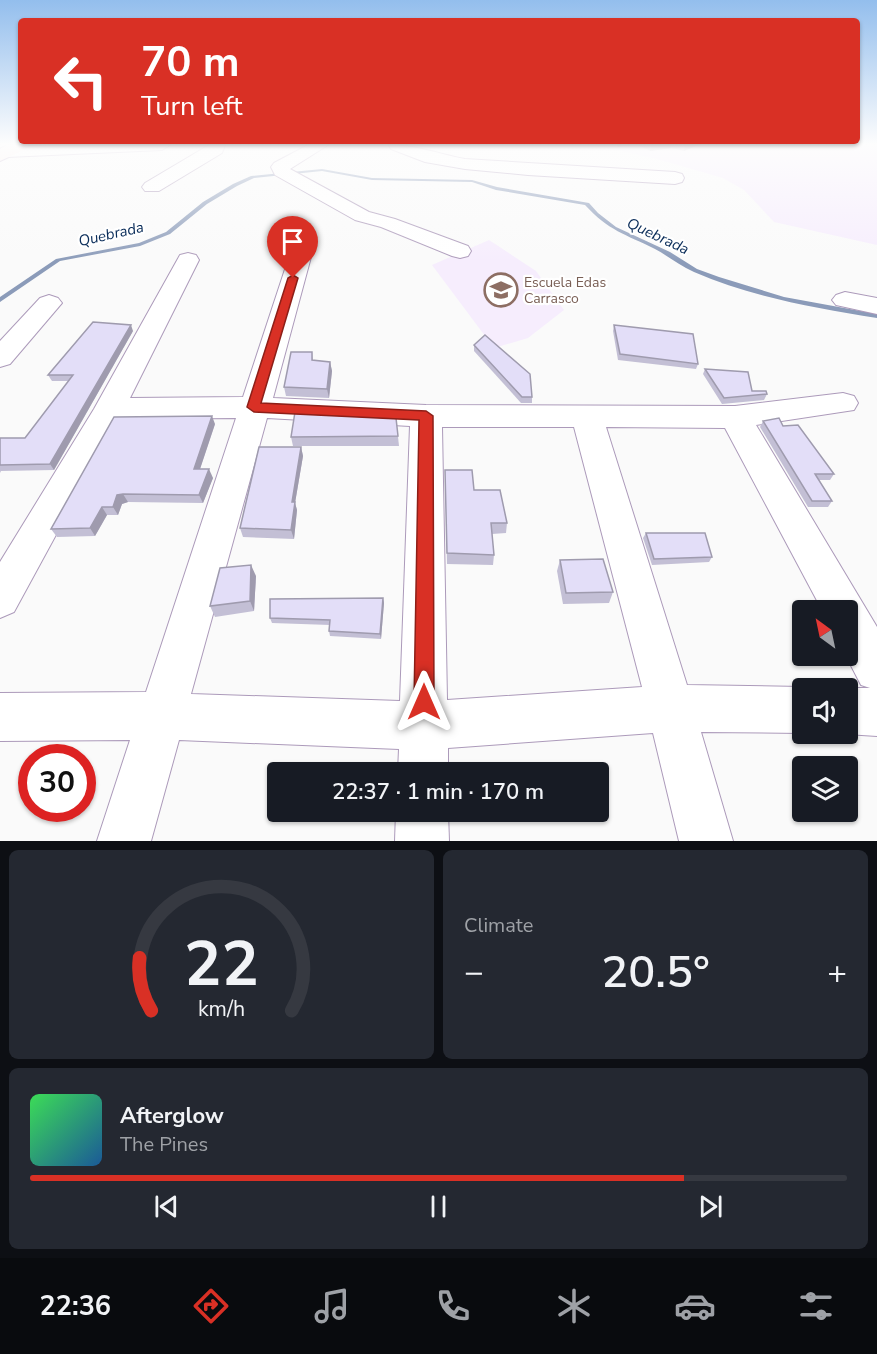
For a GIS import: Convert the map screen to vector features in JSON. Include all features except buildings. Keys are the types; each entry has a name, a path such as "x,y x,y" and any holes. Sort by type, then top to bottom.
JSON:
{"street":[{"path":"152,187 157,184"},
{"path":"305,184 362,216 388,223 460,251"},
{"path":"124,841 300,257"},
{"path":"0,599 109,409 188,260"},
{"path":"845,300 877,306"},
{"path":"0,357 49,303"},
{"path":"109,409 254,407 426,416 735,417 843,404"},
{"path":"586,415 671,708 706,841"},
{"path":"423,762 426,416"},
{"path":"735,417 838,600"},
{"path":"858,634 877,669"},
{"path":"0,717 160,716 423,726 671,708 792,710"},
{"path":"858,711 877,712"},
{"path":"422,822 422,841"}],"shaded area":[{"path":"734,184 877,184 877,245 774,222 744,190"},
{"name":"Escuela Edas Carrasco","path":"489,240 536,271 564,310 528,338 494,348 432,265"}],"waterway":[{"name":"Quebrada","path":"0,300 58,260 140,244 168,233 205,203 237,184"},
{"name":"Quebrada","path":"483,184 587,204 614,228 717,279 784,299 877,316"}],"place":[{"name":"Escuela Edas Carrasco","path":"501,290"}],"route":[{"path":"293,278 254,407 426,416 424,702"}]}
